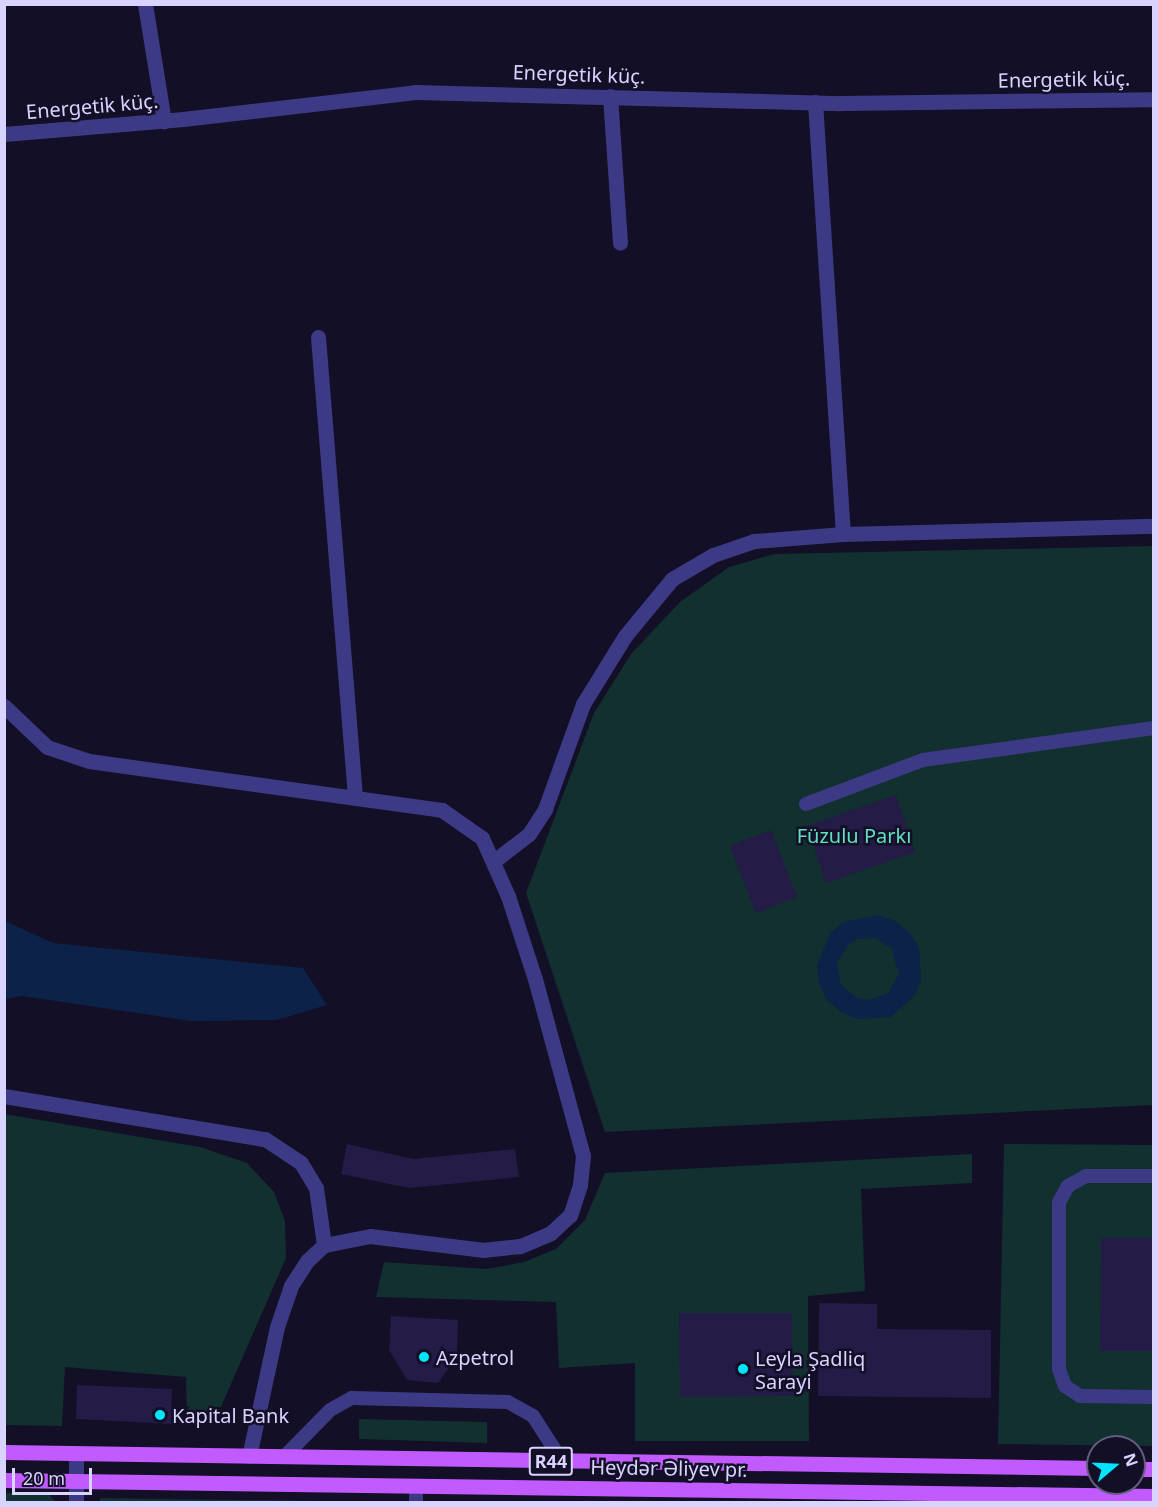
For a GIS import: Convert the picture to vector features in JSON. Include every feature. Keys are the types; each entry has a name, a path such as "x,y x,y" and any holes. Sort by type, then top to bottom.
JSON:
{"main road":[{"name":"Heydər Əliyev pr.","path":"4,1452 1086,1468"},
{"name":"Heydər Əliyev pr.","path":"4,1480 1154,1496"}],"street":[{"path":"145,4 164,121"},
{"name":"Energetik küç.","path":"4,134 164,121 415,92 816,102 1154,99"},
{"path":"610,96 620,243"},
{"path":"816,102 843,534"},
{"path":"318,337 355,797"},
{"path":"494,861 529,834 545,809 583,704 625,636 672,579 713,555 754,541 843,534 1154,525"},
{"path":"4,706 47,747 89,761 442,810 482,838 494,861 535,979 577,1122 583,1156 580,1185 570,1215 551,1233 520,1246 484,1250 370,1236 324,1245 307,1261 291,1286 280,1317 249,1456"},
{"path":"4,1096 265,1139 301,1163 316,1188 324,1245"},
{"path":"76,1453 76,1503"}],"lane":[{"path":"806,804 923,760 1154,728"},
{"path":"1154,1176 1086,1176 1068,1186 1059,1202 1059,1369 1065,1386 1080,1396 1154,1397"},
{"path":"285,1456 330,1410 352,1398 508,1402 533,1416 562,1461"},
{"path":"416,1486 416,1503"}],"green space":[{"name":"Füzulu Parkı","path":"1153,546 1153,1105 605,1132 526,893 594,713 631,654 680,602 729,567 774,554"},
{"path":"4,1114 200,1147 247,1163 274,1192 285,1221 286,1258 221,1407 187,1419 186,1377 65,1367 62,1426 5,1425"},
{"path":"1004,1144 1153,1145 1153,1446 1146,1446 1146,1435 1086,1435 1086,1445 998,1444"},
{"path":"972,1154 972,1183 861,1189 865,1291 808,1296 809,1441 635,1441 635,1363 559,1368 556,1302 376,1297 384,1262 487,1269 524,1262 556,1249 585,1220 605,1173"},
{"path":"359,1419 487,1422 487,1443 359,1439"},
{"path":"5,1493 48,1493 55,1502 5,1502"},
{"path":"100,1498 392,1502 100,1502"}],"water":[{"path":"878,915 895,921 909,932 919,947 921,980 915,995 891,1017 857,1019 841,1012 827,1000 819,984 817,966 830,933 843,922","holes":["875,938 891,948 899,974 888,993 868,1000 857,998 841,985 837,963 848,945 857,939"]},
{"path":"5,921 53,943 303,968 327,1005 276,1020 191,1021 22,996 5,999"}],"building":[{"path":"896,795 915,852 826,883 807,826"},
{"path":"771,830 797,897 756,913 730,846"},
{"path":"347,1144 413,1159 515,1149 519,1177 409,1188 341,1174"},
{"path":"1101,1238 1154,1238 1154,1351 1100,1351"},
{"path":"819,1303 877,1304 877,1329 991,1330 991,1398 818,1396"},
{"path":"679,1313 792,1313 793,1396 680,1397"},
{"path":"391,1316 458,1320 457,1356 438,1383 407,1380 389,1350"},
{"path":"77,1385 172,1389 171,1424 76,1419"}],"place":[{"name":"Azpetrol","path":"424,1357"},
{"name":"Leyla Şadliq Sarayi","path":"743,1369"},
{"name":"Kapital Bank","path":"160,1415"}]}
